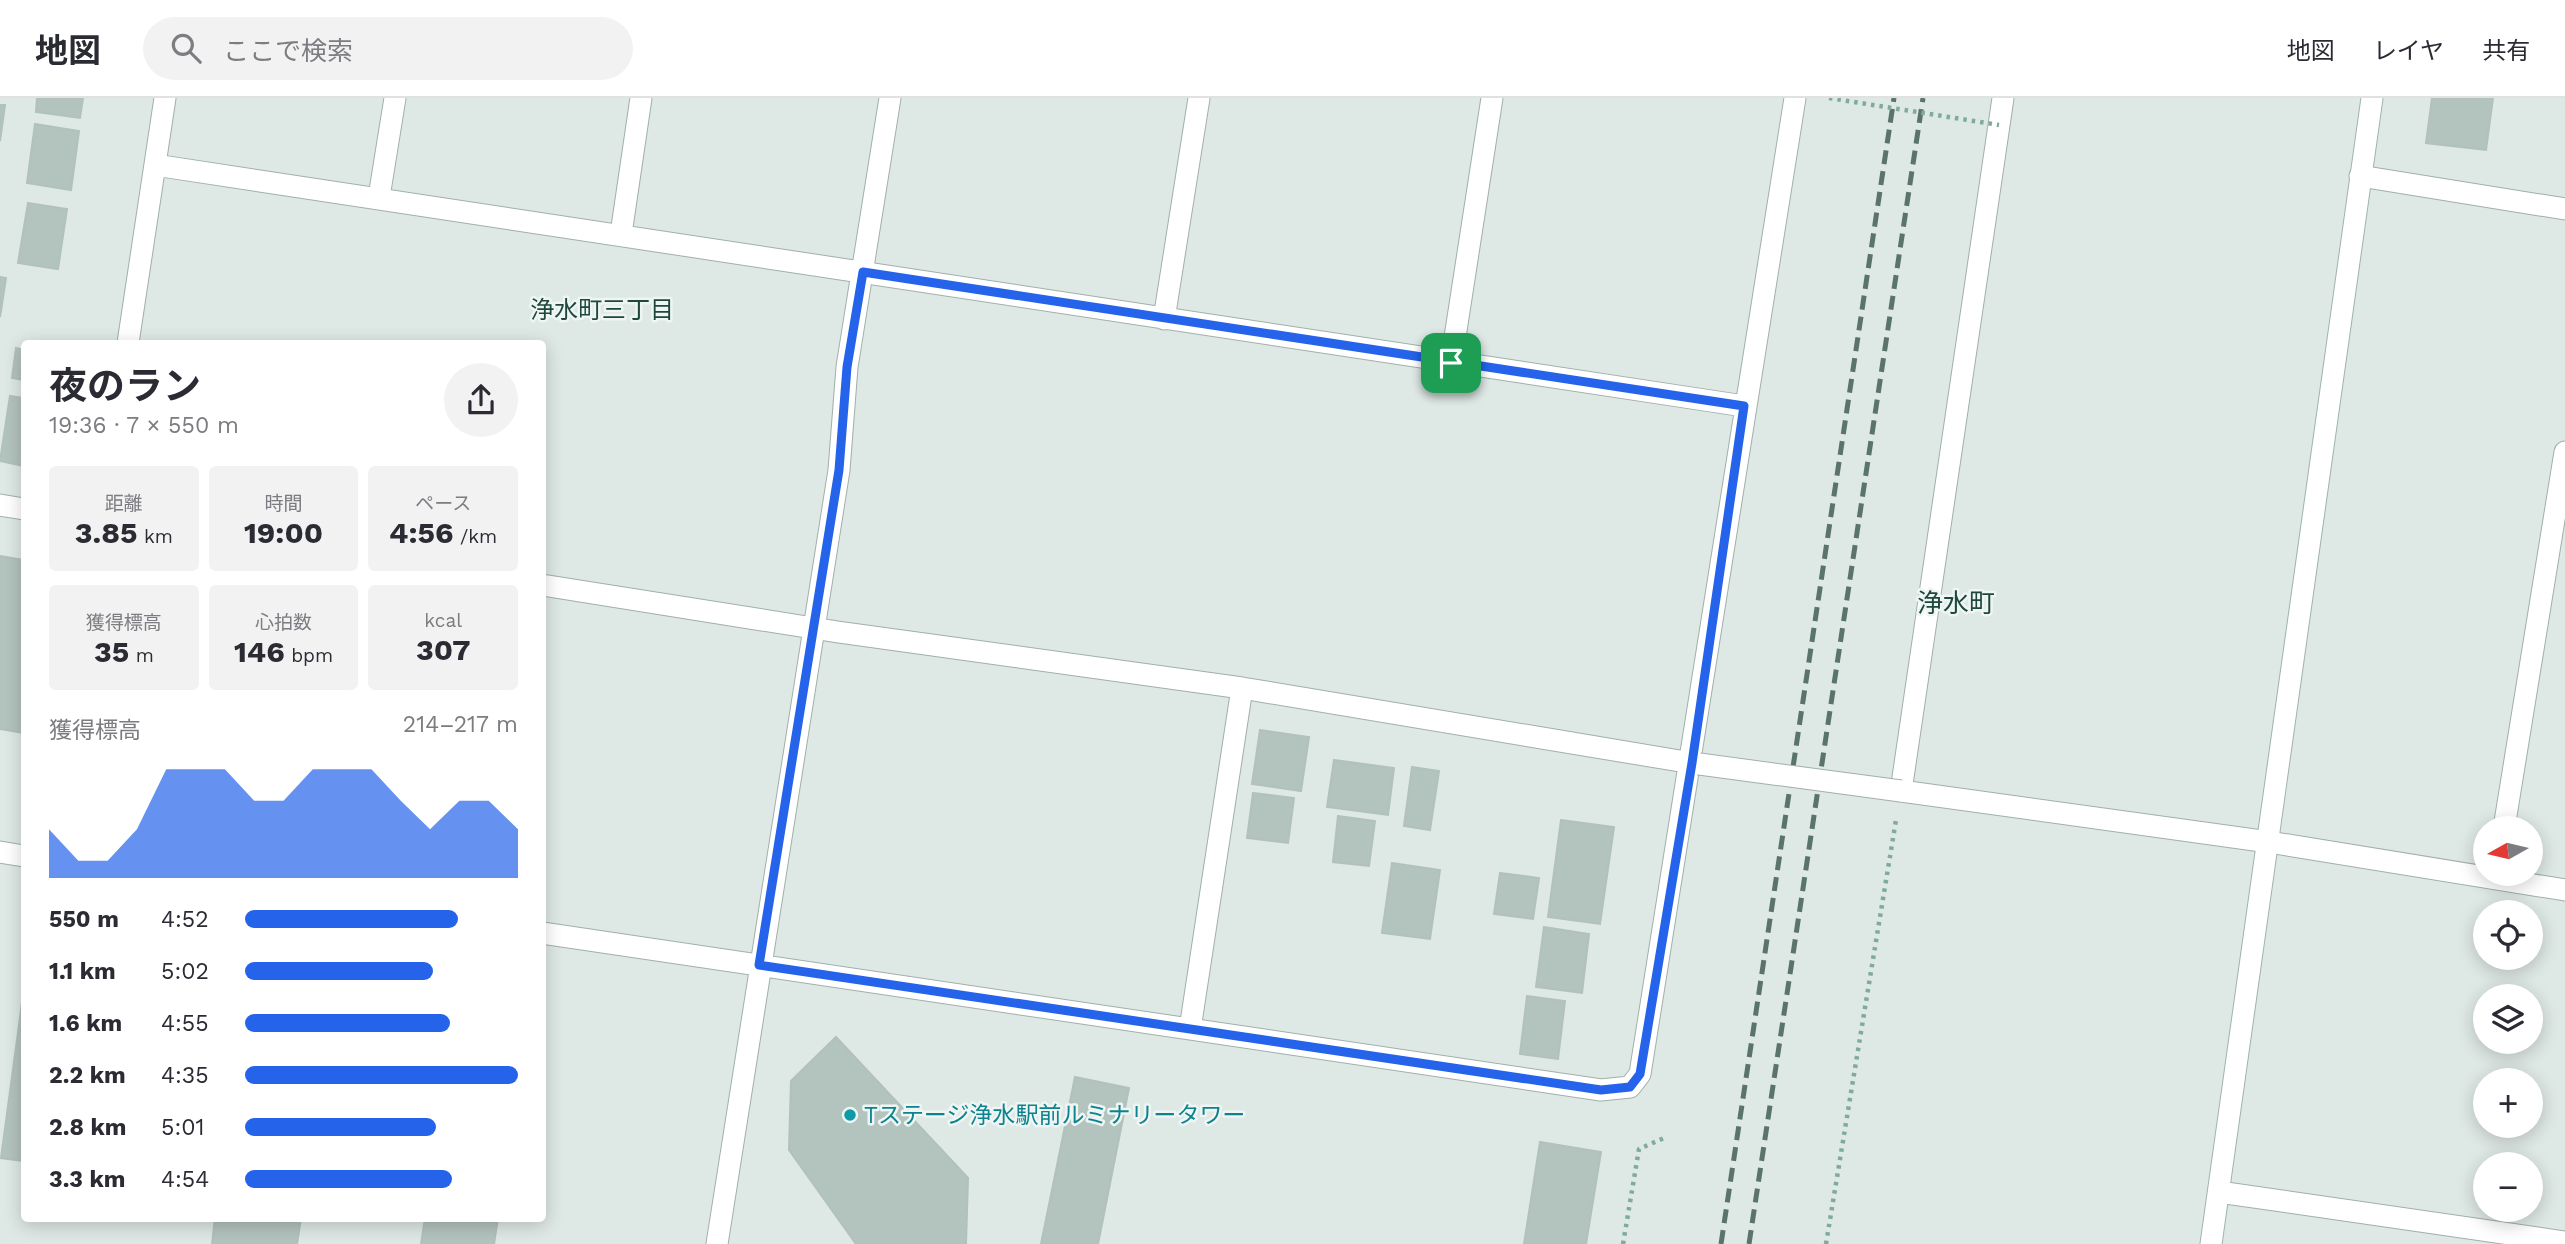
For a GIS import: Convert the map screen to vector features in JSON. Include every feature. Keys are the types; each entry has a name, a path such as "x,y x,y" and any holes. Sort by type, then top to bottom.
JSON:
{"street":[{"path":"128,340 165,98"},
{"path":"379,197 395,98"},
{"path":"621,234 641,98"},
{"path":"717,1244 839,470 847,367 890,98"},
{"path":"1164,319 1199,98"},
{"path":"1451,363 1492,98"},
{"path":"546,934 1601,1090 1630,1087 1640,1074 1692,763 1744,406 1794,98"},
{"path":"1901,790 2003,98"},
{"path":"2211,1244 2372,98"},
{"path":"155,165 1744,406"},
{"path":"2360,176 2565,209"},
{"path":"2506,816 2565,452"},
{"path":"0,505 21,508"},
{"path":"546,587 783,621 814,628 1242,688 1692,763 1901,790 2473,873"},
{"path":"1190,1029 1242,688"},
{"path":"0,852 21,856"},
{"path":"2543,886 2565,890"},
{"path":"2218,1192 2565,1242"}],"path":[{"path":"1829,98 1999,125"},
{"path":"1826,1244 1901,790"},
{"path":"1623,1244 1639,1149 1664,1138"}],"building":[{"path":"37,98 83,98 80,118 36,112"},
{"path":"2432,98 2493,98 2486,150 2426,143"},
{"path":"0,105 5,105 0,141"},
{"path":"35,124 79,131 71,190 27,183"},
{"path":"28,203 67,209 58,269 18,263"},
{"path":"0,277 6,278 0,317"},
{"path":"16,348 21,349 21,380 12,378"},
{"path":"10,396 21,398 21,465 0,461"},
{"path":"0,556 21,560 21,732 0,729"},
{"path":"1260,730 1309,737 1301,791 1252,784"},
{"path":"1334,760 1394,768 1388,815 1327,807"},
{"path":"1412,767 1439,771 1430,830 1404,826"},
{"path":"1253,793 1294,798 1288,843 1247,838"},
{"path":"1338,816 1375,821 1369,866 1333,862"},
{"path":"1561,820 1614,827 1600,924 1548,917"},
{"path":"1392,863 1440,870 1430,939 1382,933"},
{"path":"1500,873 1539,878 1533,919 1494,914"},
{"path":"1544,927 1589,934 1582,993 1536,987"},
{"path":"1527,996 1565,1001 1558,1059 1520,1054"},
{"path":"21,1010 21,1161 1,1158"},
{"name":"Tステージ浄水駅前ルミナリータワー","path":"836,1037 968,1178 966,1244 856,1244 789,1150 791,1081"},
{"path":"1075,1077 1129,1088 1098,1244 1041,1244"},
{"path":"1540,1142 1601,1152 1586,1244 1524,1244"},
{"path":"215,1222 300,1222 297,1244 212,1244"},
{"path":"424,1222 497,1222 494,1244 421,1244"}],"railway":[{"path":"1721,1244 1894,98"},
{"path":"1749,1244 1923,98"}],"place":[{"name":"Tステージ浄水駅前ルミナリータワー","path":"850,1115"}],"district":[{"name":"浄水町三丁目","path":"602,310"},
{"name":"浄水町","path":"1956,603"}],"route":[{"path":"863,272 1451,363 1744,406 1692,763 1640,1074 1630,1087 1601,1090 759,965 839,470 847,367 863,272"}]}
